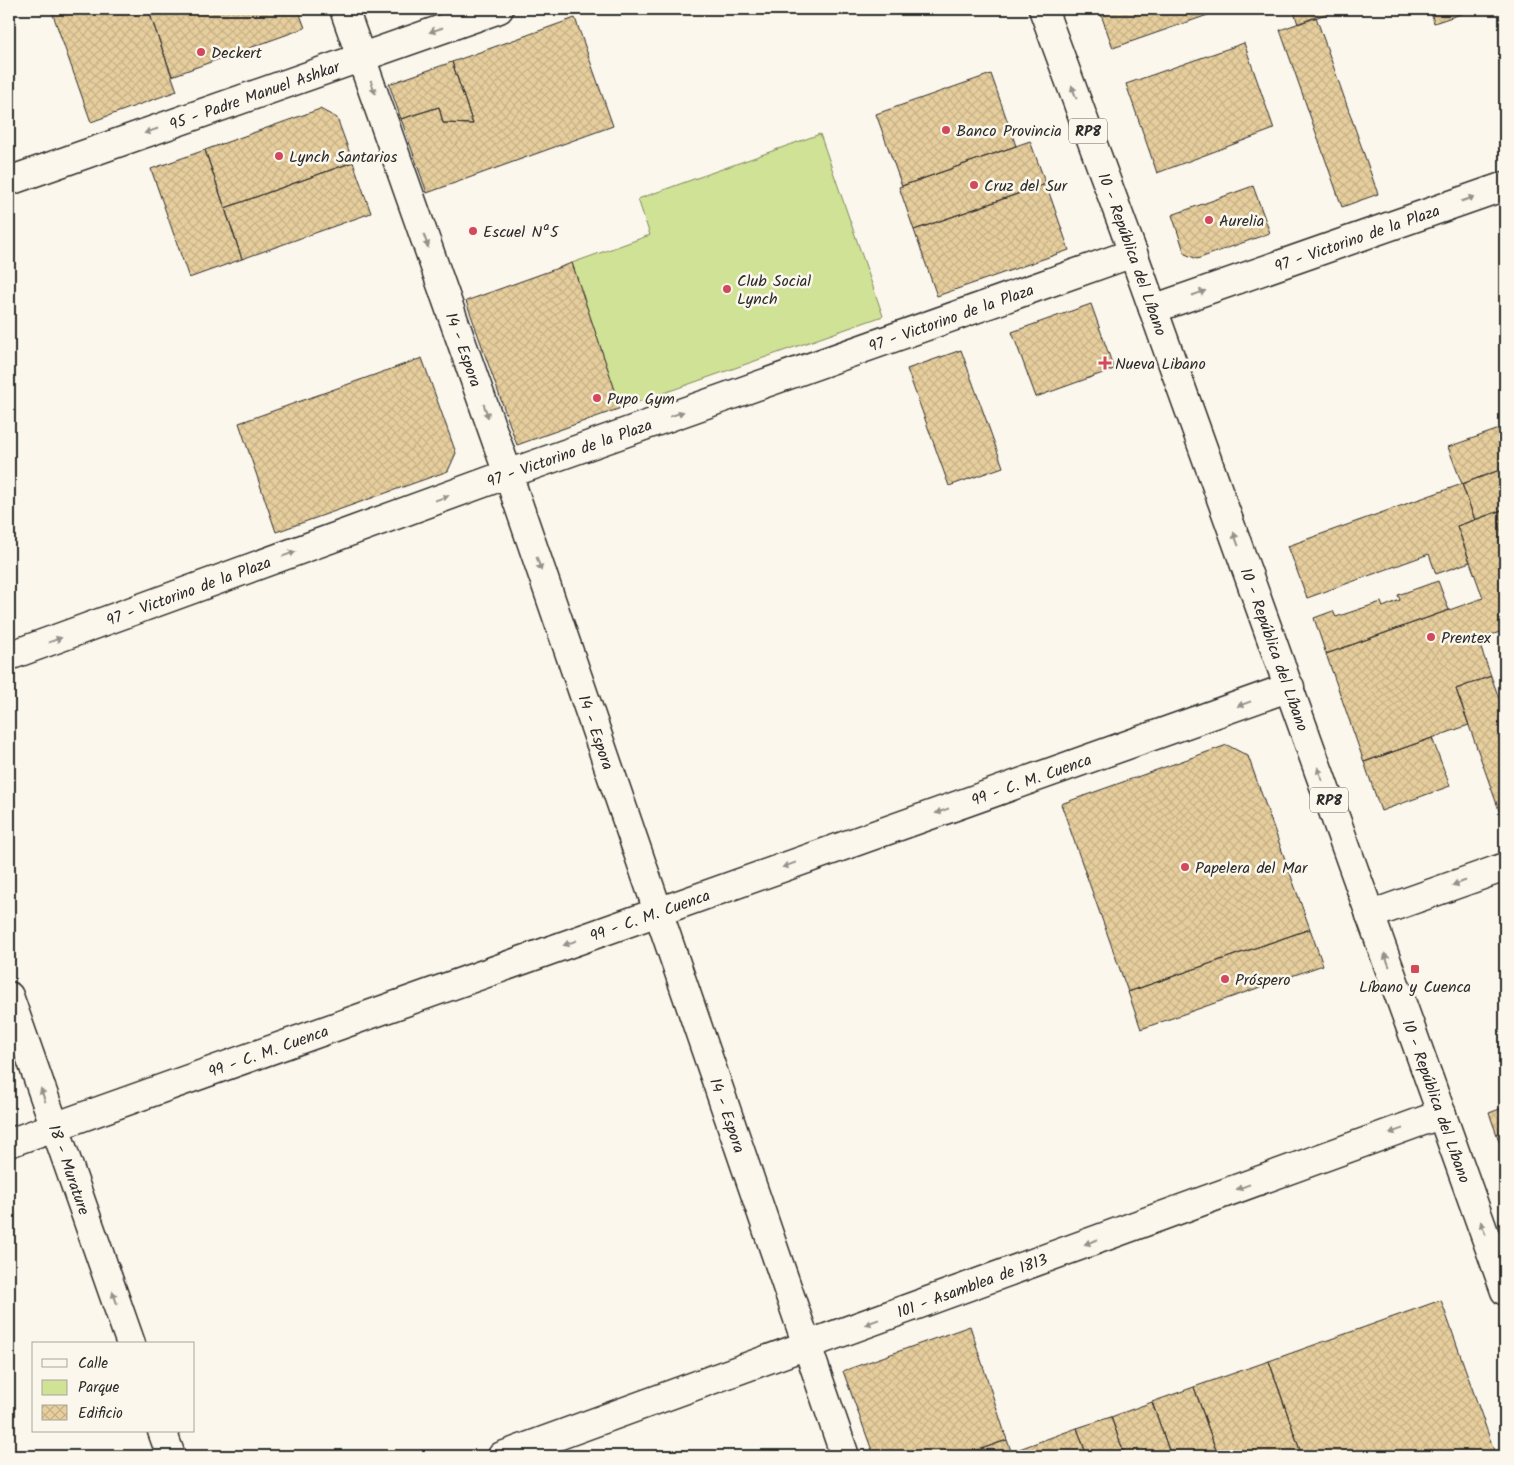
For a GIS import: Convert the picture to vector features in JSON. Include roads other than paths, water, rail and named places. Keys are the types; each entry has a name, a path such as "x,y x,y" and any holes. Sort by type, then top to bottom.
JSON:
{"street":[{"name":"14 - Espora","path":"344,9 508,474 845,1456"},
{"name":"95 - Padre Manuel Ashkar","path":"9,181 499,9"},
{"name":"10 - República del Líbano","path":"1043,9 1290,687 1505,1290"},
{"name":"97 - Victorino de la Plaza","path":"1153,309 1505,186"},
{"name":"97 - Victorino de la Plaza","path":"9,656 508,474 1133,253"},
{"name":"99 - C. M. Cuenca","path":"9,1143 1290,687"},
{"path":"1370,914 1505,867"},
{"name":"18 - Murature","path":"9,996 130,1342"},
{"name":"101 - Asamblea de 1813","path":"502,1456 1442,1114"},
{"path":"162,1432 171,1456"}],"place":[{"name":"Deckert","path":"201,52"},
{"name":"Banco Provincia","path":"946,130"},
{"name":"Lynch Santarios","path":"279,156"},
{"name":"Cruz del Sur","path":"974,185"},
{"name":"Aurelia","path":"1209,220"},
{"name":"Escuel Nª5","path":"473,231"},
{"name":"Club Social Lynch","path":"727,289"},
{"name":"Nueva Libano","path":"1105,363"},
{"name":"Pupo Gym","path":"597,398"},
{"name":"Prentex","path":"1431,637"},
{"name":"Papelera del Mar","path":"1185,867"},
{"name":"Líbano y Cuenca","path":"1415,969"},
{"name":"Próspero","path":"1225,979"}]}
